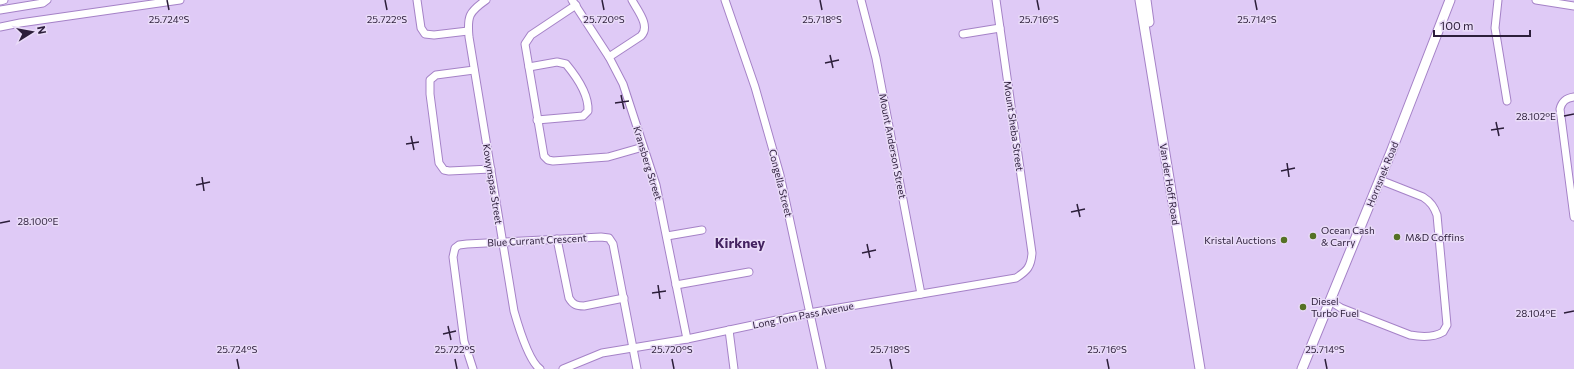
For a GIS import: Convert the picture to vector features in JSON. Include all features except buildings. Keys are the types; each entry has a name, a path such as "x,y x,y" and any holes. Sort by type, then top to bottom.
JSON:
{"main road":[{"name":"Van der Hoff Road","path":"1140,0 1200,369"},
{"name":"Van der Hoff Road","path":"1146,0 1155,70 1204,369"},
{"name":"Hornsnek Road","path":"1302,369 1380,180 1450,0"}],"street":[{"path":"0,1 4,0"},
{"path":"0,10 43,3 47,0"},
{"path":"0,27 180,0"},
{"path":"417,0 421,28 425,34 430,36 468,31"},
{"name":"Kowynspas Street","path":"486,0 470,13 468,31 518,324 534,362 540,369"},
{"path":"609,57 641,36 644,31 644,23 632,0"},
{"name":"Congella Street","path":"725,0 755,87 780,175 822,369"},
{"name":"Mount Anderson Street","path":"861,0 880,77 921,294"},
{"name":"Mount Sheba Street","path":"996,0 1032,253"},
{"path":"1498,0 1495,28 1507,101"},
{"path":"1540,0 1574,6"},
{"path":"574,3 527,39 526,44 529,67 543,154 548,160 553,161 608,157 643,147"},
{"name":"Kransberg Street","path":"574,3 619,75 656,185 687,338"},
{"path":"963,34 1000,28"},
{"path":"529,67 557,62 566,64 579,84 588,103 588,111 583,116 537,120"},
{"path":"474,70 436,75 430,80 430,94 439,163 442,168 449,171 491,169"},
{"path":"1574,96 1566,98 1561,103 1560,114 1572,187 1574,217"},
{"path":"1330,301 1341,308 1410,335 1435,336 1443,332 1447,325 1438,224 1434,208 1429,201 1423,197 1380,180"},
{"path":"667,236 702,230"},
{"name":"Blue Currant Crescent","path":"473,369 464,341 453,253 455,248 459,245 604,237 611,240 614,248 637,369"},
{"path":"557,239 569,298 572,302 579,306 584,306 624,298"},
{"name":"Long Tom Pass Avenue","path":"562,369 580,365 602,353 729,330 809,313 1016,278 1025,273 1029,266 1032,253"},
{"path":"676,285 749,272"},
{"path":"729,330 734,369"}],"place":[{"name":"Ocean Cash & Carry","path":"1313,236"},
{"name":"M&D Coffins","path":"1397,237"},
{"name":"Kristal Auctions","path":"1284,240"},
{"name":"Diesel Turbo Fuel","path":"1303,307"}],"district":[{"name":"Kirkney","path":"740,243"}]}
